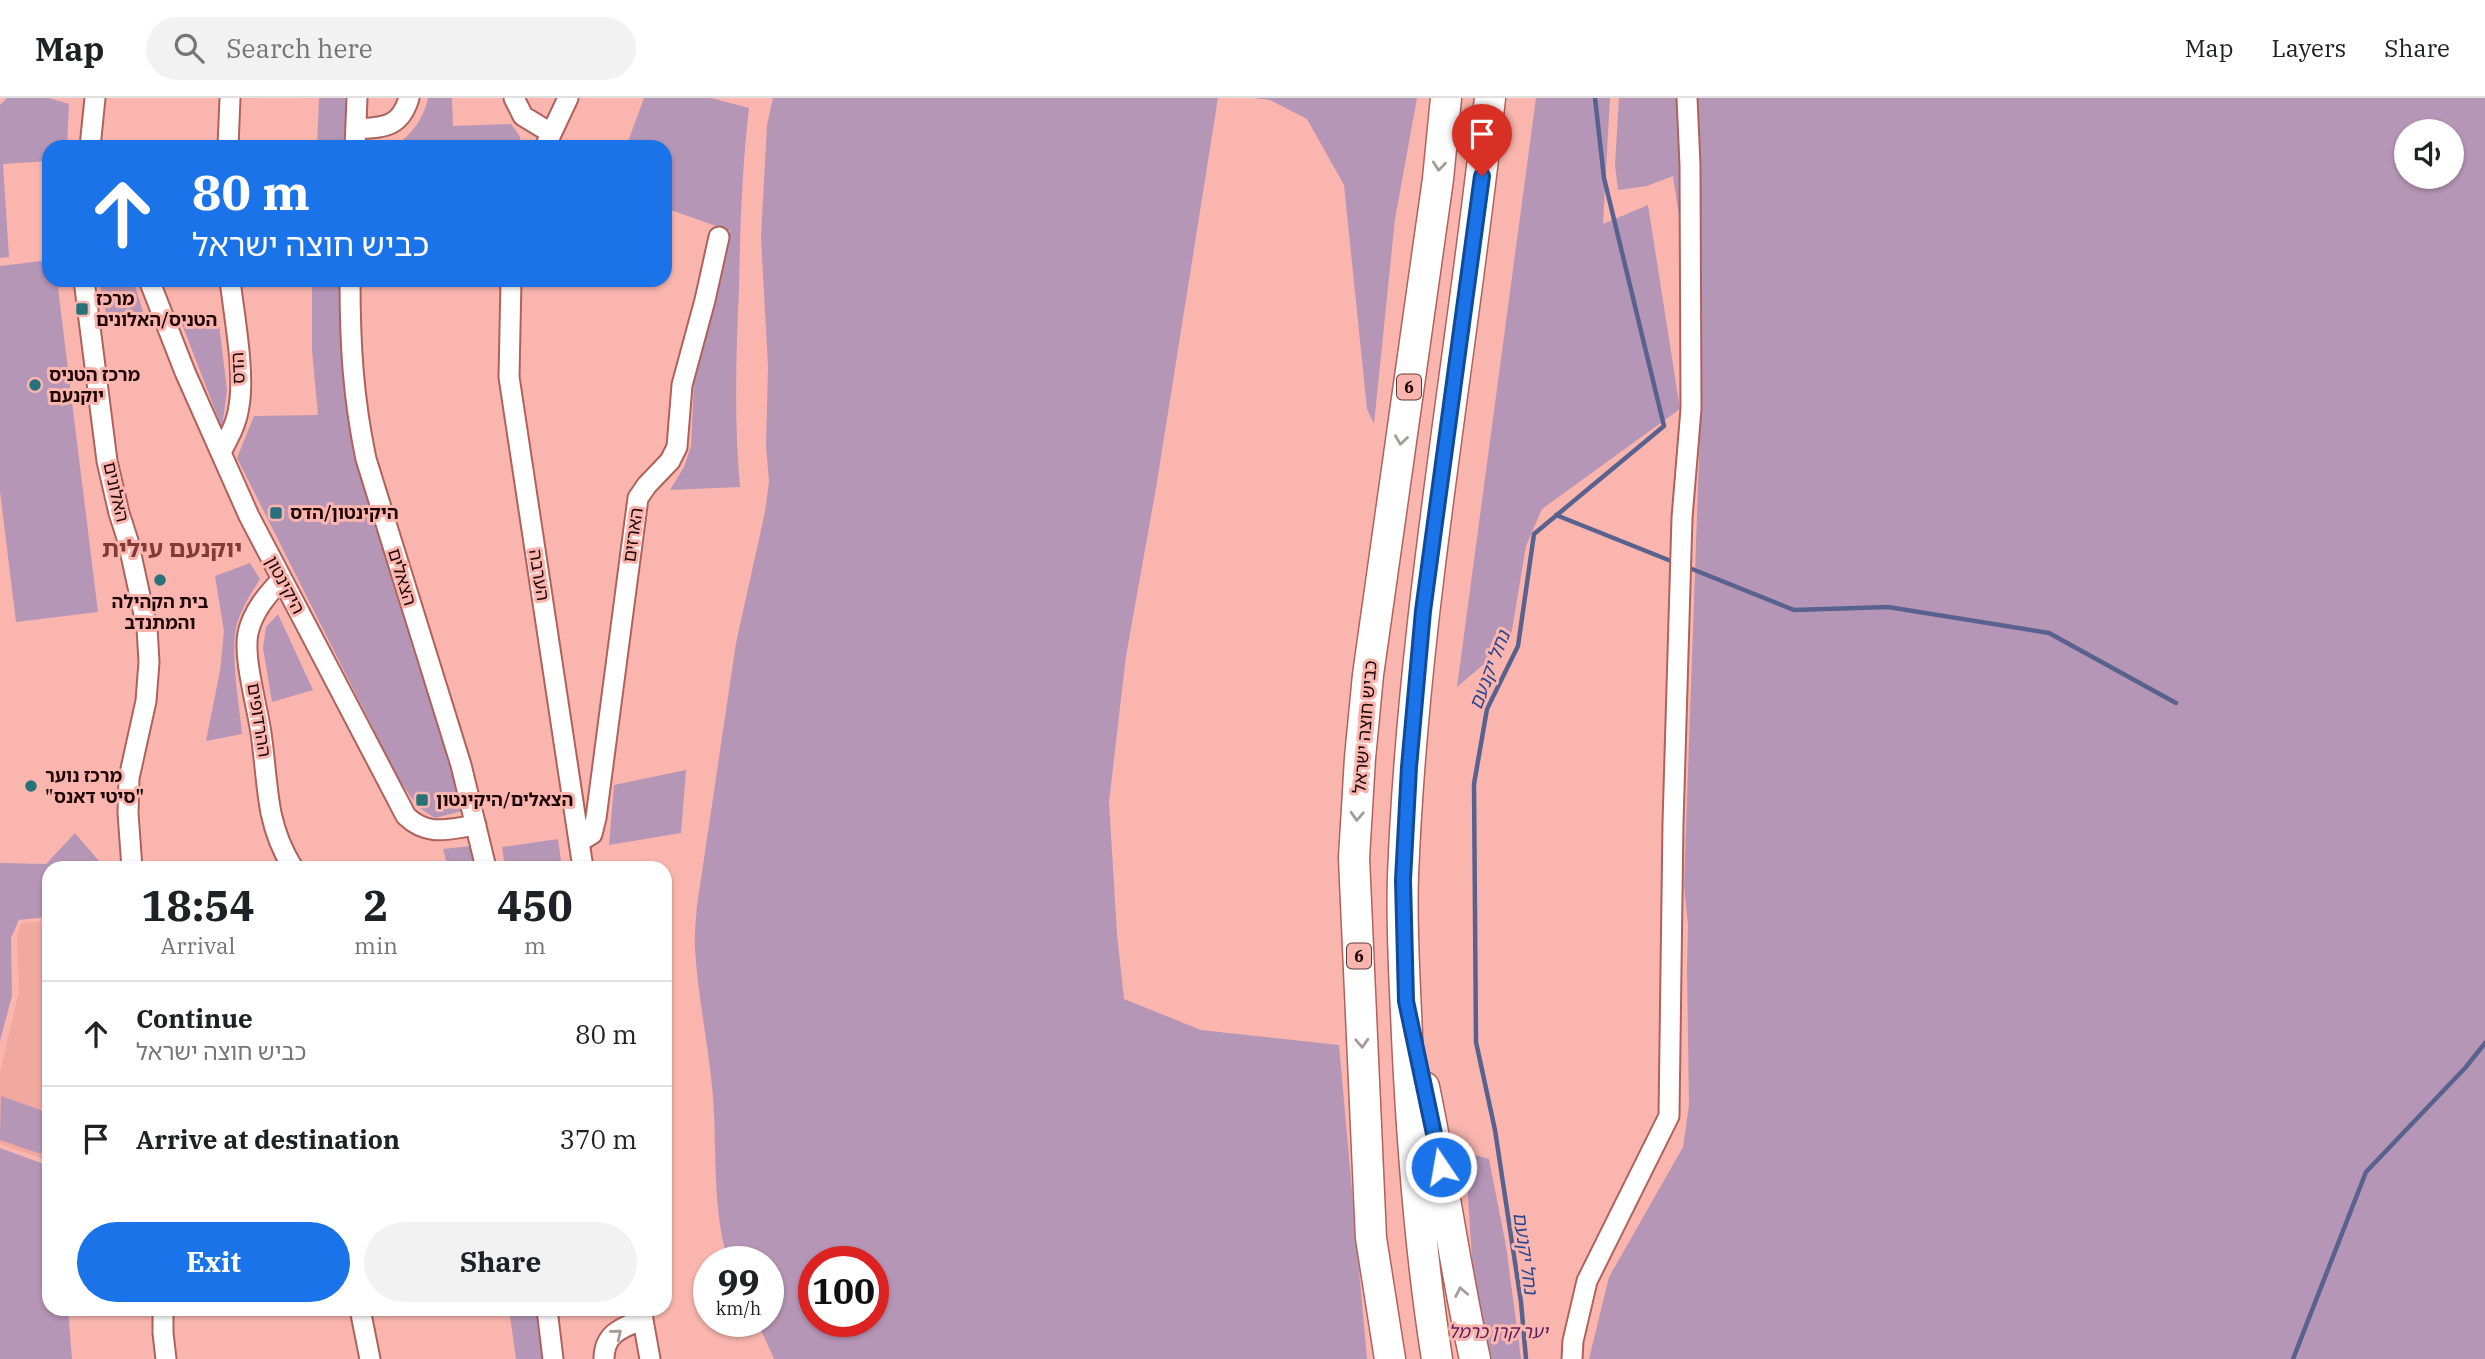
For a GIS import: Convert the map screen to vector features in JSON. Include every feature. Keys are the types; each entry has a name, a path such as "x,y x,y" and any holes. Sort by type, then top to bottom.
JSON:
{"highway":[{"name":"כביש חוצה ישראל","path":"1390,1359 1371,1238 1354,858 1368,675 1438,179 1446,98"},
{"path":"1437,1359 1418,1211 1411,1122 1403,880 1409,767 1423,611 1471,266 1490,98"},
{"path":"1406,1001 1441,1167 1454,1259 1475,1359"},
{"path":"1371,1238 1379,1359"}],"street":[{"path":"91,140 95,98"},
{"path":"228,140 230,98"},
{"path":"357,98 355,138 396,122 405,112 409,98"},
{"path":"514,98 523,116 548,140 568,98"},
{"path":"1572,1359 1573,1341 1587,1281 1670,1116 1673,823 1682,518 1691,409 1690,165 1687,98"},
{"name":"הארזים","path":"579,842 592,834 596,818 638,498 670,461 677,447 682,385 719,237"},
{"name":"האלונים","path":"85,287 107,461 147,628 149,662 146,701 129,778 131,861"},
{"name":"היקינטון","path":"152,287 169,334 249,516 406,816 416,825 430,830 476,825"},
{"name":"הדס","path":"221,452 240,405 240,378 231,287"},
{"name":"הצאלים","path":"350,287 350,348 356,409 366,459 461,765 484,861"},
{"name":"הערבה","path":"511,287 509,377 582,861"},
{"name":"ההרדופים","path":"282,579 264,598 253,616 246,654 260,724 271,813 290,861"},
{"path":"163,1316 166,1359"},
{"path":"361,1316 370,1359"},
{"path":"548,1316 554,1359"},
{"path":"604,1359 604,1347 610,1337 639,1316"},
{"path":"642,1316 650,1359"}],"shaded area":[{"path":"42,922 42,1159 0,1144 0,1072 19,991 17,935 21,923"}],"green space":[{"path":"7,98 49,98 69,104 67,140 42,140 42,161 3,164 9,257 0,258 0,105"},
{"path":"319,98 347,98 345,140 317,140"},
{"path":"428,98 452,98 453,126 511,124 521,140 402,140 416,126"},
{"path":"644,98 711,98 749,108 742,199 736,363 740,487 670,490 684,467 691,446 694,380 730,231 672,210 672,140 629,140"},
{"path":"773,98 1218,98 1156,488 1126,656 1109,802 1124,999 1201,1030 1339,1045 1367,1359 774,1359 764,1337 784,1337 784,1246 725,1246 718,1202 713,1097 695,944 697,906 736,643 765,512 769,481 766,446 768,367 761,237 767,125"},
{"path":"1254,98 1417,98 1395,219 1374,424 1367,409 1344,185 1307,119 1270,100"},
{"path":"1536,98 1610,98 1603,224 1648,205 1680,409 1542,509 1526,546 1510,642 1457,687"},
{"path":"1619,98 2485,98 2485,1359 1589,1359 1609,1277 1683,1147 1689,1105 1688,925 1684,885 1702,372 1673,176 1647,186 1618,190 1615,165"},
{"name":"מרכז הטניס יוקנעם","path":"42,261 42,287 58,287 98,612 16,622 0,491 0,266"},
{"path":"100,287 135,287 143,312 106,314"},
{"path":"312,287 340,287 343,371 356,461 462,811 435,818 418,807 399,780 237,458 254,416 318,415 312,350"},
{"path":"218,316 227,390 222,428 180,319"},
{"path":"250,563 260,579 238,620 234,646 242,734 206,741 220,671 224,631 215,576"},
{"path":"278,614 313,690 272,702 263,648 266,627"},
{"path":"686,770 681,833 609,845 614,785"},
{"path":"75,833 99,861 49,861"},
{"path":"558,839 561,861 504,861 502,847"},
{"path":"471,846 474,861 446,861 443,849"},
{"path":"0,863 42,864 42,918 19,920 11,938 12,996 0,1041"},
{"path":"1,1096 42,1111 41,1154 0,1140"},
{"path":"0,1148 42,1163 42,1316 69,1316 72,1359 0,1359"},
{"name":"יער קרן כרמל","path":"1465,1152 1489,1159 1506,1246 1521,1359 1482,1359 1476,1318"},
{"path":"510,1316 538,1316 543,1359 516,1359"}],"waterway":[{"name":"נחל יקנעם","path":"1526,1359 1521,1302 1495,1130 1476,1042 1474,784 1487,709 1518,646 1534,534 1664,426 1604,178 1595,98"},
{"path":"1556,515 1676,563"},
{"path":"1687,567 1794,610 1888,607 2049,633 2176,703"},
{"path":"2293,1359 2366,1172 2466,1067 2485,1043"}],"place":[{"name":"מרכז הטניס/האלונים","path":"82,309"},
{"name":"מרכז הטניס יוקנעם","path":"35,385"},
{"name":"היקינטון/הדס","path":"276,513"},
{"name":"בית הקהילה והמתנדב","path":"160,580"},
{"name":"מרכז נוער \"סיטי דאנס\"","path":"31,786"},
{"name":"הצאלים/היקינטון","path":"422,800"}],"district":[{"name":"יוקנעם עילית","path":"172,549"}],"route":[{"path":"1441,1167 1406,1001 1403,880 1409,767 1423,611 1482,176"}]}
